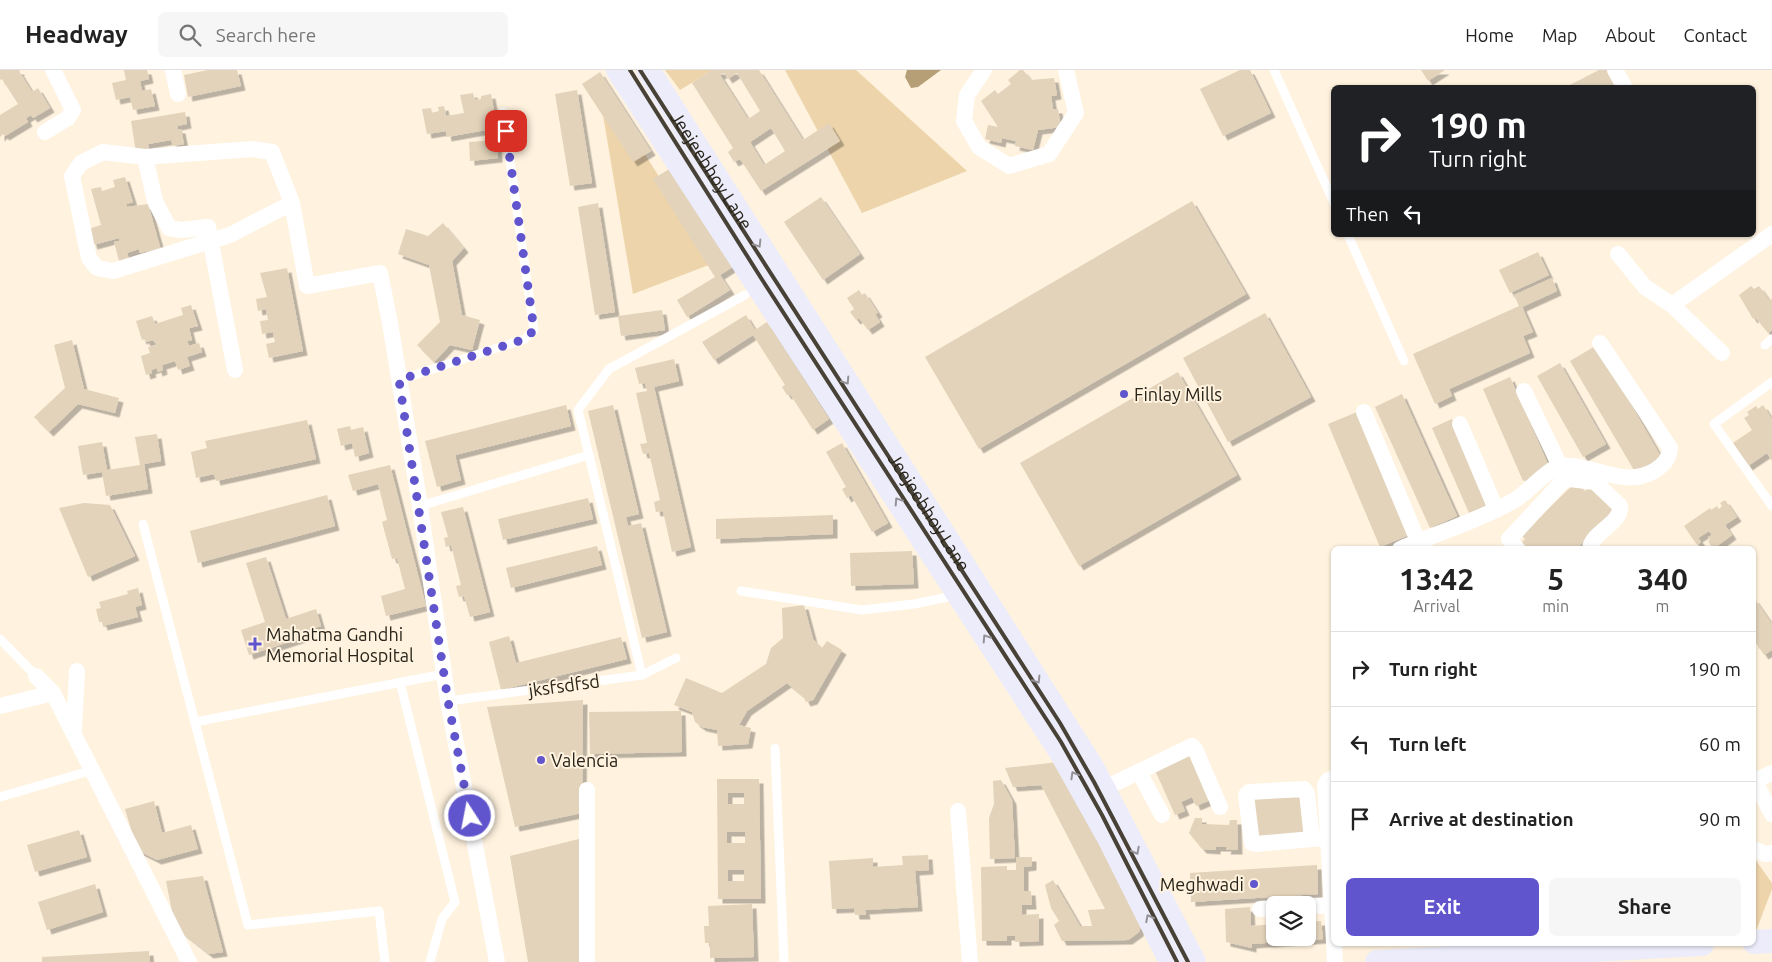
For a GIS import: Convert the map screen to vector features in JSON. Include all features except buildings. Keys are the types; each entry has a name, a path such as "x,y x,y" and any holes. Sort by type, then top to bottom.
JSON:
{"street":[{"path":"45,132 68,118 73,110 53,70"},
{"path":"173,70 178,94"},
{"path":"618,70 669,148 892,474 958,595 1062,754 1109,820 1171,962"},
{"name":"Jeejeebhoy Lane","path":"648,70 892,474 1070,734 1103,790 1109,820 1194,962"},
{"path":"984,70 967,95 964,121 979,147 1009,166 1049,154 1076,113 1066,70"},
{"path":"1615,70 1623,85"},
{"path":"669,148 689,135"},
{"path":"292,203 230,235 113,271 96,268 88,258 72,176 81,162 103,152 145,157 252,149 272,152 292,203 307,286 380,273 420,506 448,701 496,962"},
{"path":"145,157 155,201 169,228 181,230 208,227 235,370"},
{"path":"1672,305 1772,234"},
{"path":"1618,254 1645,288 1672,305 1722,353"},
{"path":"1364,412 1423,545 1517,499 1547,474 1560,466 1631,478 1645,476 1662,466 1669,458 1670,448 1600,343"},
{"path":"1524,391 1560,466"},
{"path":"1460,424 1496,509"},
{"path":"1515,546 1509,539 1562,482 1569,479 1598,483 1620,506 1619,514 1593,540 1591,546"},
{"path":"74,733 76,671"},
{"path":"36,676 53,693 189,962"},
{"path":"0,706 53,693"},
{"path":"1103,790 1192,746 1196,749 1220,807"},
{"path":"1139,772 1162,815"},
{"path":"1756,779 1772,773"},
{"path":"1320,838 1325,785 1331,779"},
{"path":"1756,784 1772,814"},
{"path":"1320,838 1252,843 1246,795 1249,792 1304,789 1307,793 1320,838 1331,899"},
{"path":"587,790 587,962"},
{"path":"958,811 970,962"},
{"path":"1756,851 1765,854 1772,853"},
{"path":"1316,906 1331,905"},
{"path":"1756,942 1772,940"},
{"path":"1334,946 1335,962"},
{"path":"1377,962 1470,950 1568,956 1627,946"}],"lane":[{"path":"1274,70 1331,196"},
{"path":"399,380 525,339 534,330 503,112"},
{"path":"1349,237 1404,361"},
{"path":"642,674 578,410 609,369 745,295"},
{"path":"1772,382 1714,424 1772,506"},
{"path":"420,506 589,455"},
{"path":"143,524 248,925 379,911 385,962"},
{"path":"741,591 862,610 914,604 958,595"},
{"path":"0,640 36,676"},
{"name":"jksfsdfsd","path":"448,701 642,674 676,658"},
{"path":"195,722 444,674"},
{"path":"400,682 455,902 442,919 430,962"},
{"path":"775,748 784,962"},
{"path":"0,797 93,770"}],"shaded area":[{"path":"665,70 713,70 680,90"},
{"path":"785,70 856,70 967,171 862,213"},
{"path":"907,70 941,70 918,87 911,88 905,77"},
{"path":"597,79 714,263 633,294"},
{"path":"1756,861 1772,883 1772,889 1756,931"}],"railway":[{"path":"630,70 761,278 1061,742 1102,815 1177,962"},
{"path":"640,70 1060,723 1094,782 1188,962"}],"place":[{"name":"Finlay Mills","path":"1124,394"},
{"name":"Mahatma Gandhi Memorial Hospital","path":"255,644"},
{"name":"Valencia","path":"541,760"},
{"name":"Meghwadi","path":"1254,884"}],"route":[{"path":"470,816 448,701 420,506 399,380 525,339 534,330 506,131"}]}
